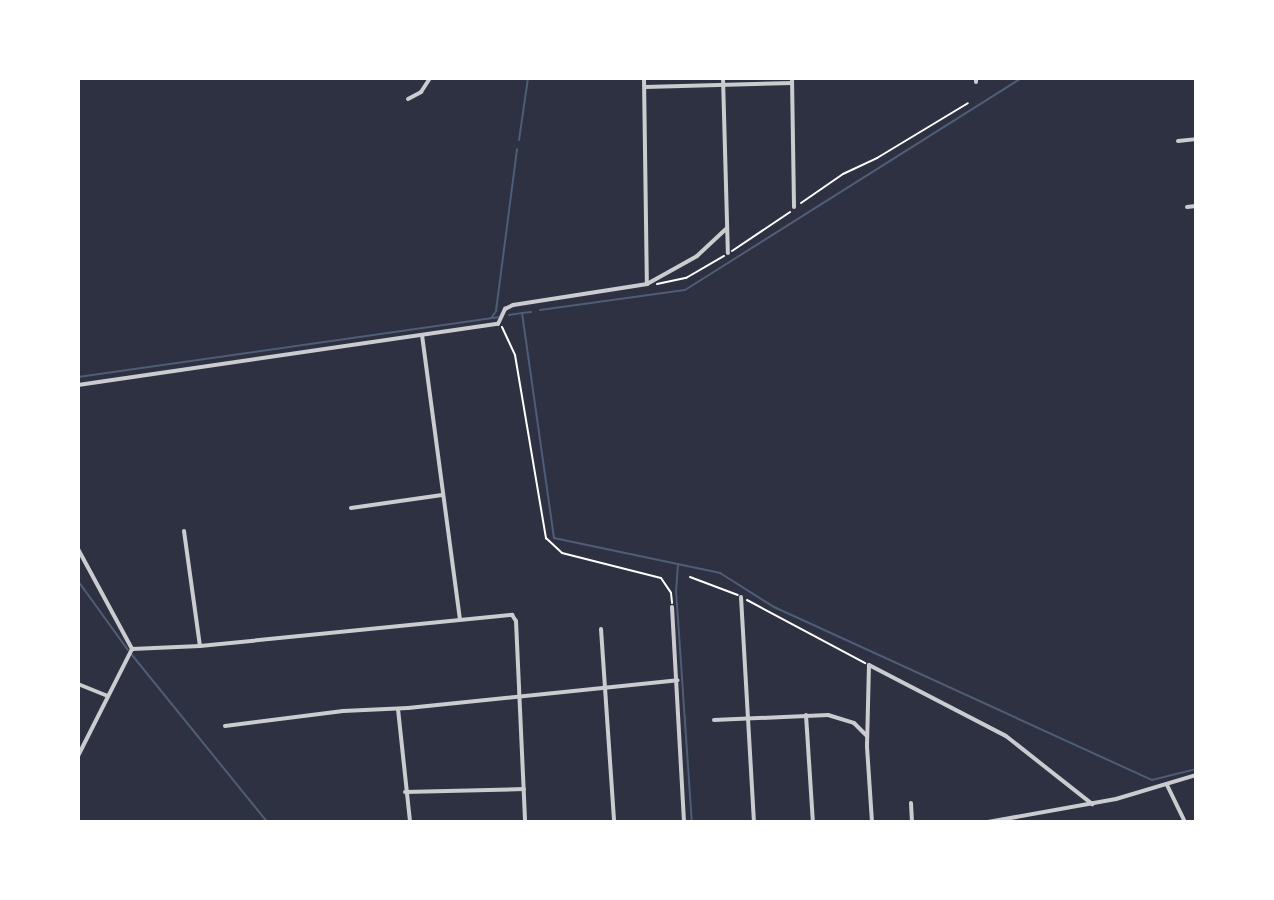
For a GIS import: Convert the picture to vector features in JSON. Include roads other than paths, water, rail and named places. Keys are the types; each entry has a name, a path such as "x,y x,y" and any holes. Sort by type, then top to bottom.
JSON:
{"street":[{"path":"408,99 421,92 430,78"},
{"path":"644,78 647,284"},
{"path":"723,78 728,253"},
{"path":"645,87 792,81 794,207"},
{"path":"1178,141 1196,139"},
{"path":"1187,207 1196,206"},
{"path":"78,385 500,322 505,309 527,301 647,284 697,256 727,228"},
{"path":"422,335 460,618"},
{"path":"351,508 442,495"},
{"path":"184,531 200,646"},
{"path":"78,549 132,649"},
{"path":"741,597 754,822"},
{"path":"672,607 684,822"},
{"path":"132,649 200,646 460,618 504,615 514,618 525,822"},
{"path":"601,629 614,822"},
{"path":"78,756 132,649"},
{"path":"872,822 867,736 869,665 1006,736 1092,804"},
{"path":"225,726 343,711 398,709 678,680"},
{"path":"78,684 108,696"},
{"path":"398,709 410,822"},
{"path":"806,715 813,822"},
{"path":"714,720 806,715 843,718 867,736"},
{"path":"988,822 1092,804 1196,775"},
{"path":"1167,785 1185,822"},
{"path":"405,792 524,789"},
{"path":"911,803 912,822"},
{"path":"1018,815 1019,822"}],"waterway":[{"path":"519,140 528,78"},
{"path":"540,310 685,290 1021,78"},
{"path":"492,317 496,311 517,149"},
{"path":"531,312 522,313 554,538 720,573 774,607 1152,780 1196,769"},
{"path":"509,315 521,313"},
{"path":"78,377 498,317"},
{"path":"678,564 676,590 692,822"},
{"path":"78,581 128,650"},
{"path":"132,655 267,822"}]}
